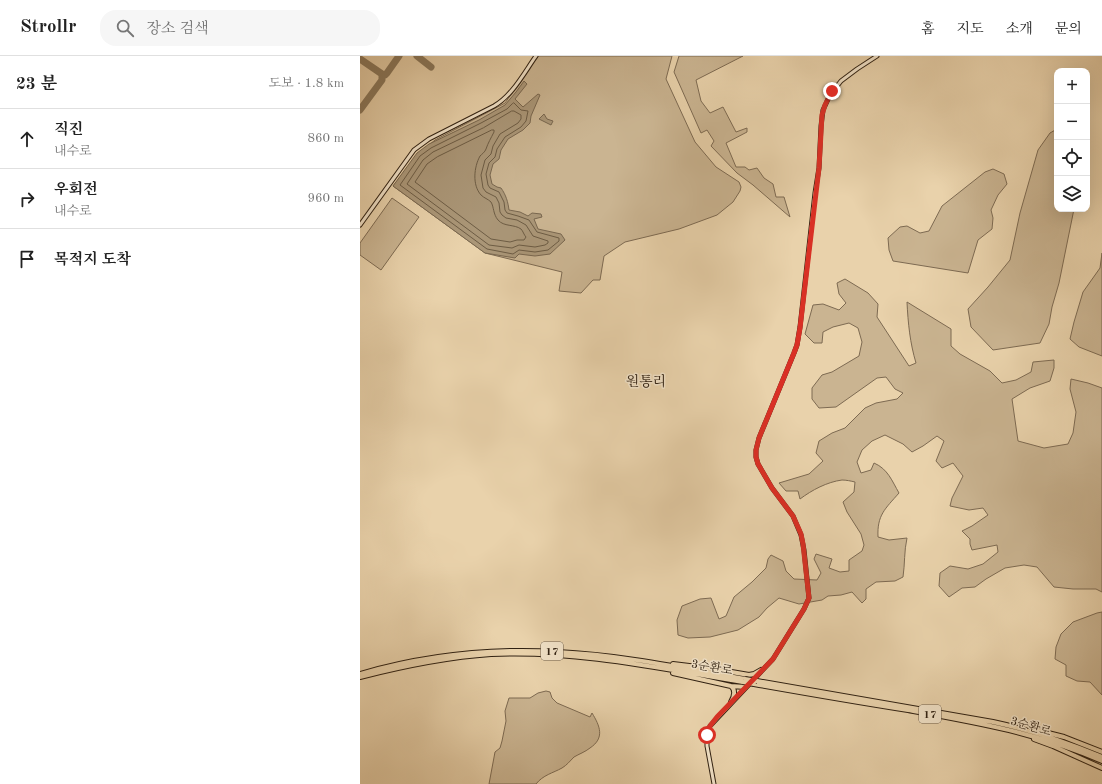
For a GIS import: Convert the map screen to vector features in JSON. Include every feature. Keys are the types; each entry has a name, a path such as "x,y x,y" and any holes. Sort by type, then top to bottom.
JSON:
{"highway":[{"name":"3순환로","path":"360,674 392,665 443,656 501,650 560,652 602,656 744,684 754,682 993,722 1059,740 1102,757"},
{"name":"3순환로","path":"360,677 394,668 438,660 490,654 577,656 643,664"},
{"path":"643,664 703,667 749,675 761,670"},
{"path":"643,664 731,686 748,682 749,675"},
{"path":"749,675 754,682"},
{"name":"3순환로","path":"754,682 1004,728 1044,739 1102,761"},
{"path":"731,686 734,693 732,702"},
{"path":"993,722 1053,734 1076,741 1102,752"},
{"path":"1004,728 1045,743 1102,768"}],"street":[{"path":"360,225 414,150 429,139 503,101 512,91 536,56"},
{"path":"714,784 707,746 707,735 710,726 732,702 744,684 754,682 761,670 773,659 807,604 809,595 800,529 793,516 772,488 758,464 756,450 759,438 797,345 819,168 821,121 823,110 830,95 841,82 877,56"}],"shaded area":[{"path":"538,56 672,56 666,79 695,142 716,167 739,182 741,187 740,191 733,202 717,215 679,229 625,242 604,256 600,280 593,280 581,293 559,291 562,272 485,253 393,186 422,151 435,140 505,103"},
{"path":"679,56 743,56 696,80 701,101 710,113 723,107 736,132 747,128 747,132 726,143 736,167 745,167 749,170 757,168 764,178 773,184 776,197 784,197 790,217 737,173 711,146 714,141 707,130 701,133 674,72"},
{"path":"1054,131 1054,212 1073,212 1049,324 1040,343 993,350 971,327 968,309 1010,260 1020,213 1038,150 1050,133"},
{"path":"993,169 1004,174 1007,184 998,195 991,210 993,218 992,229 978,240 968,273 893,261 889,250 888,238 900,227 907,226 920,233 929,231 942,206 985,172"},
{"path":"392,198 419,217 381,270 360,255 360,243"},
{"path":"1102,253 1102,356 1079,347 1070,339 1083,292 1100,268"},
{"path":"845,279 868,293 878,304 877,317 909,366 916,363 912,348 907,302 951,329 951,346 960,354 990,371 1002,383 1016,380 1031,372 1033,362 1054,360 1054,368 1050,381 1030,388 1012,399 1018,441 1044,448 1068,444 1073,433 1076,412 1070,389 1071,379 1102,388 1102,592 1096,589 1054,587 1037,567 1024,565 1005,568 975,587 962,588 949,597 939,586 940,573 950,566 968,569 983,564 998,552 997,545 972,550 970,539 962,531 988,515 983,508 969,510 950,506 952,498 963,476 953,463 942,468 936,461 944,441 937,436 912,452 903,444 885,435 872,441 862,450 857,462 861,473 871,470 874,463 879,466 889,476 899,493 883,513 879,523 878,537 889,540 907,538 903,577 895,581 876,582 866,589 866,599 862,603 852,592 828,596 822,600 799,604 779,598 759,617 738,630 710,637 688,638 678,635 677,620 682,606 700,599 711,598 719,619 726,616 734,597 766,568 768,559 771,555 783,561 786,571 794,579 817,580 821,573 814,559 816,554 832,559 829,568 840,572 849,571 849,560 862,551 864,545 861,534 847,512 843,502 854,492 855,482 842,480 831,483 800,499 798,491 786,491 779,483 809,474 823,461 816,453 819,441 832,433 845,428 865,408 876,403 897,399 903,393 895,389 886,377 877,378 836,407 819,408 812,399 812,388 822,375 832,372 859,356 862,342 858,328 849,323 833,327 823,332 822,343 814,343 805,334 813,305 823,304 839,310 846,303 839,294 837,283"},
{"path":"1102,612 1102,695 1090,682 1077,681 1066,676 1066,665 1055,659 1056,647 1061,634 1073,622"},
{"path":"546,691 550,692 552,698 557,703 590,717 592,713 599,727 600,732 598,740 588,749 574,757 564,767 545,776 536,784 489,784 495,752 500,748 502,741 506,721 505,711 509,698 530,698 538,693"}],"water":[{"path":"524,81 527,84 515,99 523,107 538,94 540,95 531,116 530,123 523,130 508,139 501,150 499,159 493,164 490,175 492,184 501,188 503,191 509,210 520,212 528,216 532,213 541,214 542,217 534,219 538,229 561,234 565,240 550,254 535,256 519,254 515,258 485,253 393,186 417,153 429,144 479,120 505,105"},
{"path":"544,114 547,119 553,121 551,125 539,119"}],"taxiway":[{"path":"382,74 385,75 387,73 399,56"},
{"path":"417,56 431,67"},
{"path":"360,59 382,74 382,80 360,110"}],"district":[{"name":"원통리","path":"646,381"}],"route":[{"path":"707,735 710,726 717,717 773,659 807,604 809,598 800,529 793,516 772,488 756,461 756,450 759,438 797,345 819,168 822,115 832,91"}]}
